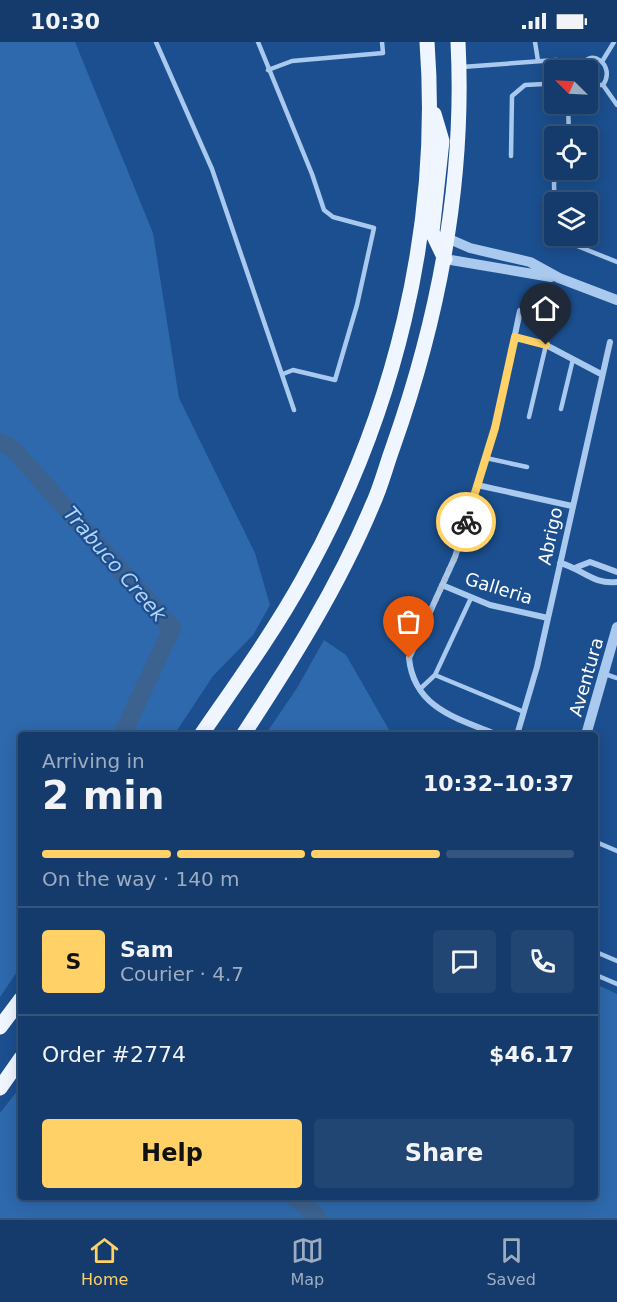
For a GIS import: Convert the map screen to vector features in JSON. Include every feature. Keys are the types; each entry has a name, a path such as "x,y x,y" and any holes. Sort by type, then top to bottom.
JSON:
{"main road":[{"path":"203,732 302,581 321,546 356,471 387,389 406,314 420,241 429,143 427,42"},
{"path":"245,732 328,596 372,506 411,396 445,259 458,144 458,42"},
{"path":"429,93 442,141 432,232 445,259"},
{"path":"0,1027 18,1003"},
{"path":"0,1088 18,1062"}],"street":[{"path":"447,237 470,248 530,262 559,278 617,300"},
{"path":"445,259 559,278"},
{"path":"491,732 435,708 420,689 409,658 455,557 486,458 520,311"},
{"path":"515,337 546,345 601,374"},
{"name":"Abrigo","path":"519,732 526,713 610,342"},
{"path":"477,486 572,506"},
{"path":"560,563 577,567 590,562 617,572"},
{"path":"577,567 587,578 608,583 617,582"},
{"name":"Galleria","path":"442,585 471,598 548,618"},
{"name":"Aventura","path":"587,732 617,627"}],"lane":[{"path":"156,42 212,168 246,274 294,410"},
{"path":"258,42 312,174 324,210 333,217 374,228 357,305 335,380 294,370 283,374"},
{"path":"268,70 292,60 383,53 382,42"},
{"path":"535,42 538,61"},
{"path":"603,60 614,42"},
{"path":"590,60 593,57 603,60 610,72 603,85 598,86"},
{"path":"459,68 544,61"},
{"path":"511,156 512,96 525,85 544,84"},
{"path":"603,85 617,105"},
{"path":"577,246 617,262"},
{"path":"529,417 546,345"},
{"path":"561,409 573,359"},
{"path":"486,458 527,467"},
{"path":"420,689 435,675 471,598"},
{"path":"605,674 617,678"},
{"path":"435,675 526,713"},
{"path":"598,843 617,851"},
{"path":"598,953 617,961"},
{"path":"598,976 617,984"}],"shaded area":[{"path":"0,42 75,42 153,233 179,398 255,553 270,605 253,635 213,676 176,732 18,732 18,970 0,997"},
{"path":"324,640 346,655 390,732 267,732 297,688"},
{"path":"598,985 617,994 617,1218 0,1218 0,1113 18,1090 18,1200 598,1200"}],"waterway":[{"name":"Trabuco Creek","path":"0,442 13,449 172,628 123,732"},
{"name":"Trabuco Creek","path":"298,1200 318,1218"}],"way so far":[{"path":"409,658 455,557 466,522"}],"route":[{"path":"466,522 495,428 515,337 546,345"}]}
